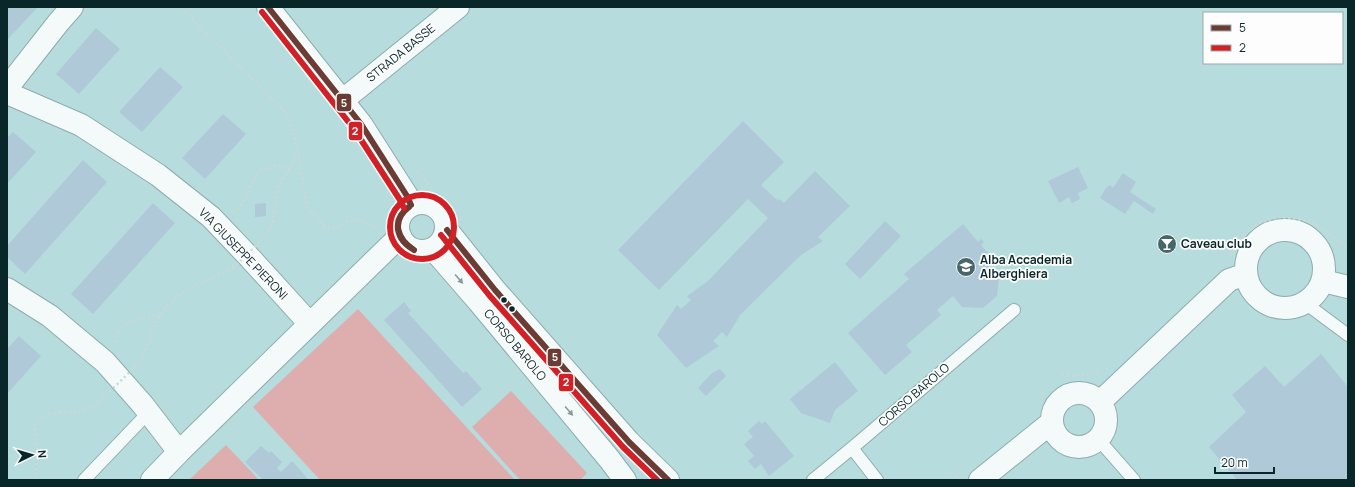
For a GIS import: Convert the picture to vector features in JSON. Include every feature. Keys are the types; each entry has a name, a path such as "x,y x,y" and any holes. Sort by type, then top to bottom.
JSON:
{"street":[{"path":"7,88 72,7"},
{"path":"268,7 361,124 407,196 411,206"},
{"name":"STRADA BASSE","path":"343,100 458,7"},
{"name":"VIA GIUSEPPE PIERONI","path":"7,93 80,125 158,175 210,217 310,324"},
{"path":"152,480 397,239 398,222 405,210 418,203 433,205 444,215 447,222 447,230 440,245 425,252 409,248 397,239"},
{"path":"1282,229 1295,230 1307,235 1317,244 1323,255 1325,268 1323,281 1313,298 1293,308 1280,308 1268,304 1257,297 1250,286 1246,274 1246,261 1251,249 1259,239 1270,232 1282,229"},
{"name":"CORSO BAROLO","path":"447,230 494,290 629,442 668,480"},
{"name":"CORSO BAROLO","path":"433,249 479,302 625,480"},
{"path":"1100,402 1229,280 1246,274"},
{"path":"1323,281 1348,287"},
{"path":"7,289 50,316 105,362 179,452"},
{"path":"1085,393 1100,402 1104,409 1106,425 1098,439 1091,444 1074,446 1059,438 1052,422 1056,406 1061,400 1068,395 1085,393"},
{"path":"980,480 1052,422"}],"lane":[{"path":"1305,303 1348,335"},
{"name":"CORSO BAROLO","path":"813,480 1014,310"},
{"path":"84,480 148,413"},
{"path":"1098,439 1134,480"},
{"path":"852,448 877,480"}],"path":[{"path":"182,7 197,24 286,112 296,141 307,207 325,227 337,228 348,221 360,220 397,239"},
{"path":"36,480 37,443 34,426 38,417 60,412 74,413 90,408 99,402 142,360 152,332 162,312 179,295 202,282 221,275 233,268 266,236 273,222 277,190 298,151"},
{"path":"221,228 244,202 251,184 259,171 278,165 290,168"},
{"path":"105,362 118,331 129,321 162,312"}],"shaded area":[{"path":"358,309 515,480 320,480 253,407"},
{"path":"511,391 587,473 580,480 520,480 472,427"},
{"path":"226,445 259,480 189,480"}],"building":[{"path":"7,7 38,7 7,40"},
{"path":"96,28 120,49 79,94 56,74"},
{"path":"160,67 183,87 142,132 119,112"},
{"path":"223,114 246,134 205,179 182,158"},
{"path":"743,121 784,162 761,185 778,201 779,199 784,203 815,171 850,206 818,237 823,241 801,255 740,315 727,337 722,332 713,341 719,346 686,368 657,335 677,305 681,309 691,300 687,296 708,281 768,218 748,199 659,290 618,250"},
{"path":"13,132 36,152 7,184 7,138"},
{"path":"83,160 107,182 25,274 7,257 7,246"},
{"path":"1078,167 1088,188 1078,193 1080,199 1072,203 1069,197 1059,203 1048,181"},
{"path":"1123,173 1136,182 1130,192 1156,209 1153,214 1134,201 1125,214 1100,198 1106,188 1110,185 1113,188"},
{"path":"153,203 175,223 93,314 71,294"},
{"path":"266,203 266,216 255,217 255,204"},
{"path":"885,221 901,236 860,279 845,264"},
{"path":"963,224 978,242 981,239 984,242 981,245 989,254 983,258 999,278 997,296 983,308 962,307 953,296 937,310 941,315 906,345 912,352 885,375 848,333 909,279 904,274"},
{"path":"404,302 411,311 408,313 463,373 466,371 482,389 462,407 384,320"},
{"path":"19,336 41,356 7,394 7,349"},
{"path":"1321,354 1348,387 1348,480 1237,480 1209,447 1246,412 1232,395 1265,366 1284,387"},
{"path":"835,362 858,391 835,410 830,423 801,413 790,399"},
{"path":"720,369 726,376 706,396 698,388 712,373"},
{"path":"759,421 762,424 765,421 794,456 769,476 761,464 755,469 748,461 754,456 744,444 753,437 748,431"},
{"path":"261,446 269,453 271,451 282,462 277,468 281,472 292,461 309,480 263,480 245,462"}],"transit line":[{"name":"5","path":"268,7 361,124 407,196 411,205"},
{"name":"2","path":"262,12 354,129 404,208"},
{"name":"2","path":"416,195 428,195 445,204 452,215 454,227 452,239 445,250 428,259 416,259 404,254 395,245 390,233 390,221 395,209 404,200 416,195"},
{"name":"5","path":"409,207 403,212 400,218 398,230 404,241 414,250"},
{"name":"5","path":"409,207 403,212 400,218 398,230 403,241 414,250"},
{"name":"5","path":"447,230 495,290 629,442 668,480"},
{"name":"2","path":"441,235 489,295 623,447 657,480"}],"place":[{"name":"Caveau club","path":"1167,244"},
{"name":"Alba Accademia Alberghiera","path":"966,267"}]}
